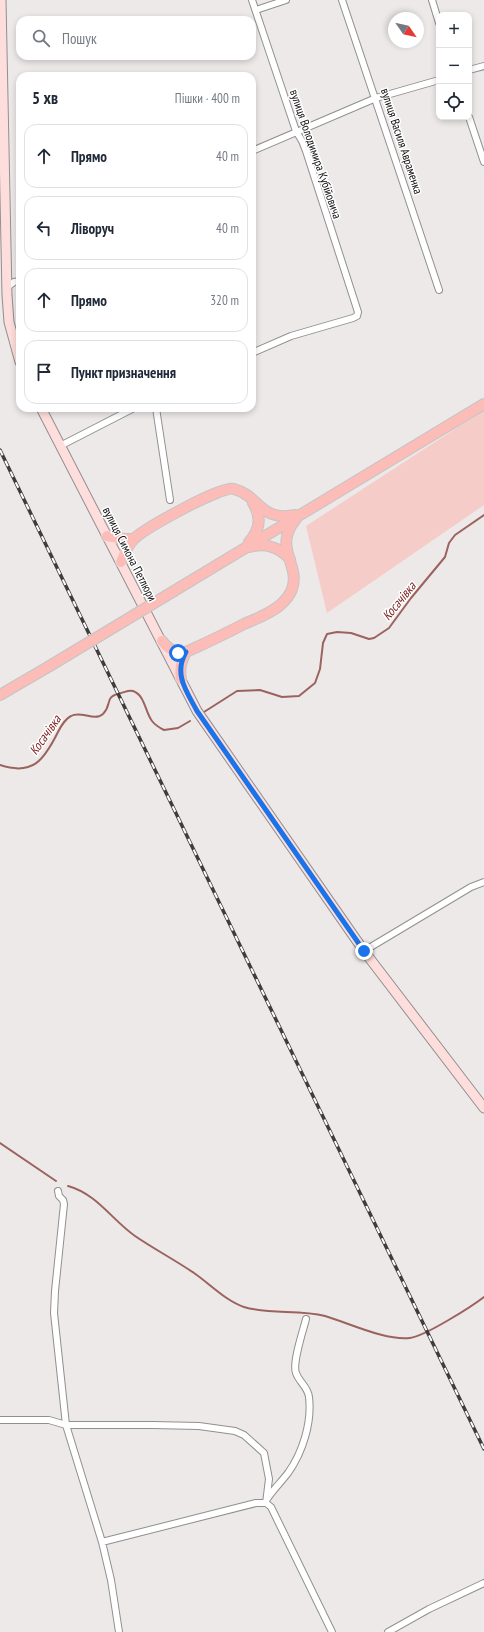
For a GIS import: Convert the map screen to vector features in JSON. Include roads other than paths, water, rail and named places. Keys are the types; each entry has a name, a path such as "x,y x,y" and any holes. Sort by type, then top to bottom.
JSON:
{"main road":[{"path":"0,695 48,668 300,514 484,404"},
{"path":"107,536 134,539 210,495 225,489 233,488 245,494 270,514 289,516 300,514"},
{"path":"244,548 254,536 258,529 259,522 259,514 245,494"},
{"path":"162,641 173,651 178,653 186,652 271,612 284,601 293,587 294,579 286,543 287,533 291,525 300,514"},
{"path":"121,562 134,539"},
{"path":"244,548 268,545 284,553 290,559"},
{"path":"181,679 180,667 186,652"}],"street":[{"path":"1,0 6,288 9,322 16,347"},
{"name":"вулиця Володимира Кубійовича","path":"252,0 296,131 306,151 332,234 358,309 357,316 291,336 256,351"},
{"path":"256,10 286,0"},
{"name":"вулиця Василя Авраменка","path":"342,0 439,290"},
{"path":"432,0 436,13"},
{"path":"472,69 484,66"},
{"path":"256,149 376,98 436,81"},
{"path":"470,120 484,162"},
{"path":"6,288 16,283"},
{"name":"вулиця Симона Петлюри","path":"43,412 197,711 364,951 484,1108"},
{"path":"60,446 126,412"},
{"path":"157,412 170,500"},
{"path":"364,951 471,887 484,883"},
{"path":"58,1191 64,1204 54,1313 66,1425 102,1542 113,1587 119,1632"},
{"path":"102,1542 256,1503 266,1502 294,1464 304,1442 306,1433 309,1411 309,1396 296,1373 295,1364 306,1319"},
{"path":"0,1420 49,1420 66,1425 191,1426 235,1431 244,1435 264,1453 269,1478 266,1502"},
{"path":"266,1502 271,1507 332,1632"},
{"path":"388,1632 429,1609 484,1583"}],"waterway":[{"name":"Косачівка","path":"204,712 237,691 260,690 282,697 299,696 315,683 320,669 323,643 327,634 337,632 351,633 369,639 374,638 389,628 411,598 445,557 449,543 455,535 484,515"},
{"name":"Косачівка","path":"0,765 11,768 21,768 29,767 36,763 48,751 62,725 69,717 79,714 92,717 99,716 106,710 112,697 127,691 133,691 140,696 152,721 164,730 178,728 190,721"},
{"path":"0,1143 56,1181"},
{"path":"68,1186 96,1201 135,1236 194,1273 231,1301 244,1307 264,1311 315,1314 390,1337 410,1338 437,1327 484,1297"}],"railway":[{"path":"0,450 484,1449"}]}
